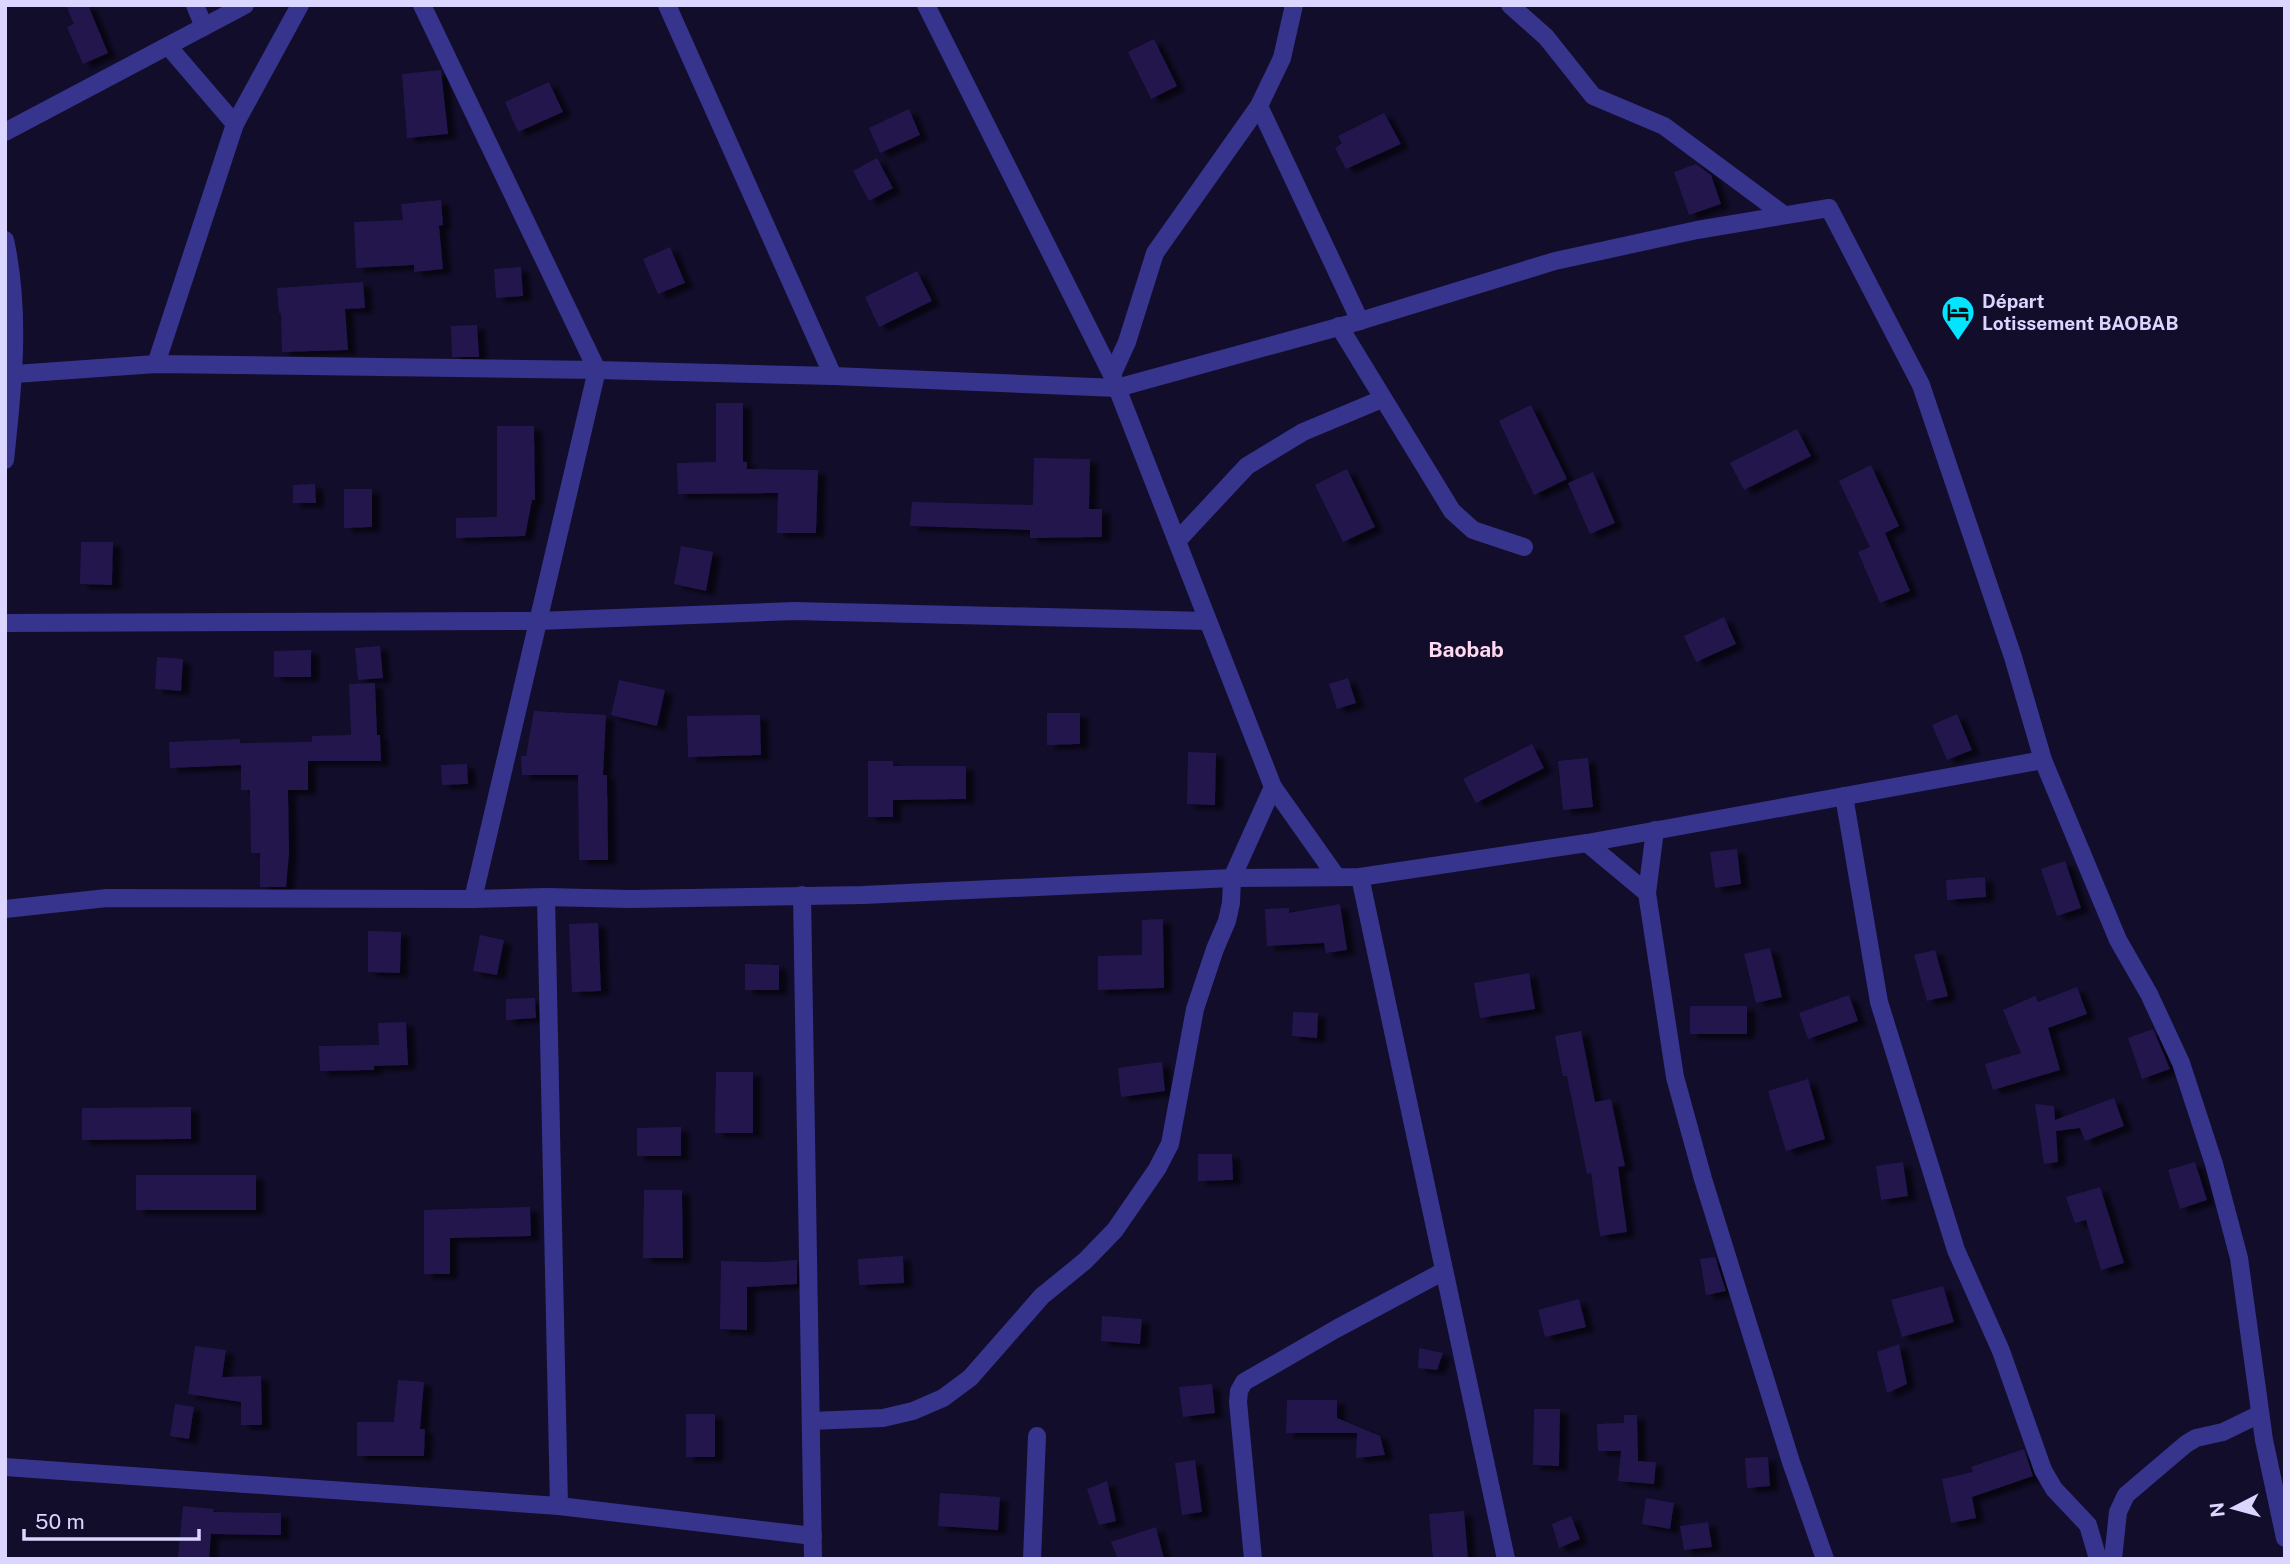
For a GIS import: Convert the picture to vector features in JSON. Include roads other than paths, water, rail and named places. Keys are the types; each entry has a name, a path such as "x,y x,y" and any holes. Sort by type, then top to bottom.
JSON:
{"street":[{"path":"195,5 204,27"},
{"path":"5,132 245,5"},
{"path":"156,364 235,124 300,5"},
{"path":"422,5 597,370 473,900"},
{"path":"667,5 833,376"},
{"path":"926,5 1114,382 1273,787 1336,876"},
{"path":"1114,382 1155,253 1259,106 1282,58 1294,5"},
{"path":"1510,5 1546,37 1593,96 1664,126 1784,215"},
{"path":"168,46 235,124"},
{"path":"1259,106 1360,321"},
{"path":"15,374 156,364 597,370 1114,382 1360,321 1555,261 1660,237 1829,208 1921,385 2013,657 2043,760 2118,940 2150,994 2185,1076 2214,1164 2239,1258 2260,1414 2285,1538"},
{"path":"5,240 13,275 15,374 5,460"},
{"path":"1339,326 1452,511 1473,530 1524,547"},
{"path":"1177,541 1247,466 1303,432 1382,398"},
{"path":"5,623 538,621 794,611 1207,621"},
{"path":"5,909 107,898 630,899 863,895 1232,878 1360,877 1587,843 2043,760"},
{"path":"811,1421 883,1418 913,1411 943,1398 970,1378 1042,1296 1085,1261 1115,1230 1157,1169 1170,1144 1195,1009 1227,921 1232,878 1273,787"},
{"path":"1844,796 1879,1002 1956,1250 2001,1351 2043,1470 2054,1489 2088,1525 2098,1559"},
{"path":"1656,830 1647,893 1675,1077 1703,1179 1787,1450 1825,1559"},
{"path":"1587,843 1647,893"},
{"path":"1360,877 1506,1559"},
{"path":"802,895 813,1559"},
{"path":"546,897 559,1506"},
{"path":"1253,1559 1238,1402 1239,1391 1244,1382 1444,1271"},
{"path":"2113,1559 2119,1512 2126,1495 2134,1487 2196,1438 2223,1432 2260,1414"},
{"path":"1032,1559 1037,1436"},
{"path":"5,1467 559,1506 813,1536"}],"place":[{"name":"Départ Lotissement BAOBAB","path":"1958,342"}],"district":[{"name":"Baobab","path":"1466,650"}]}
